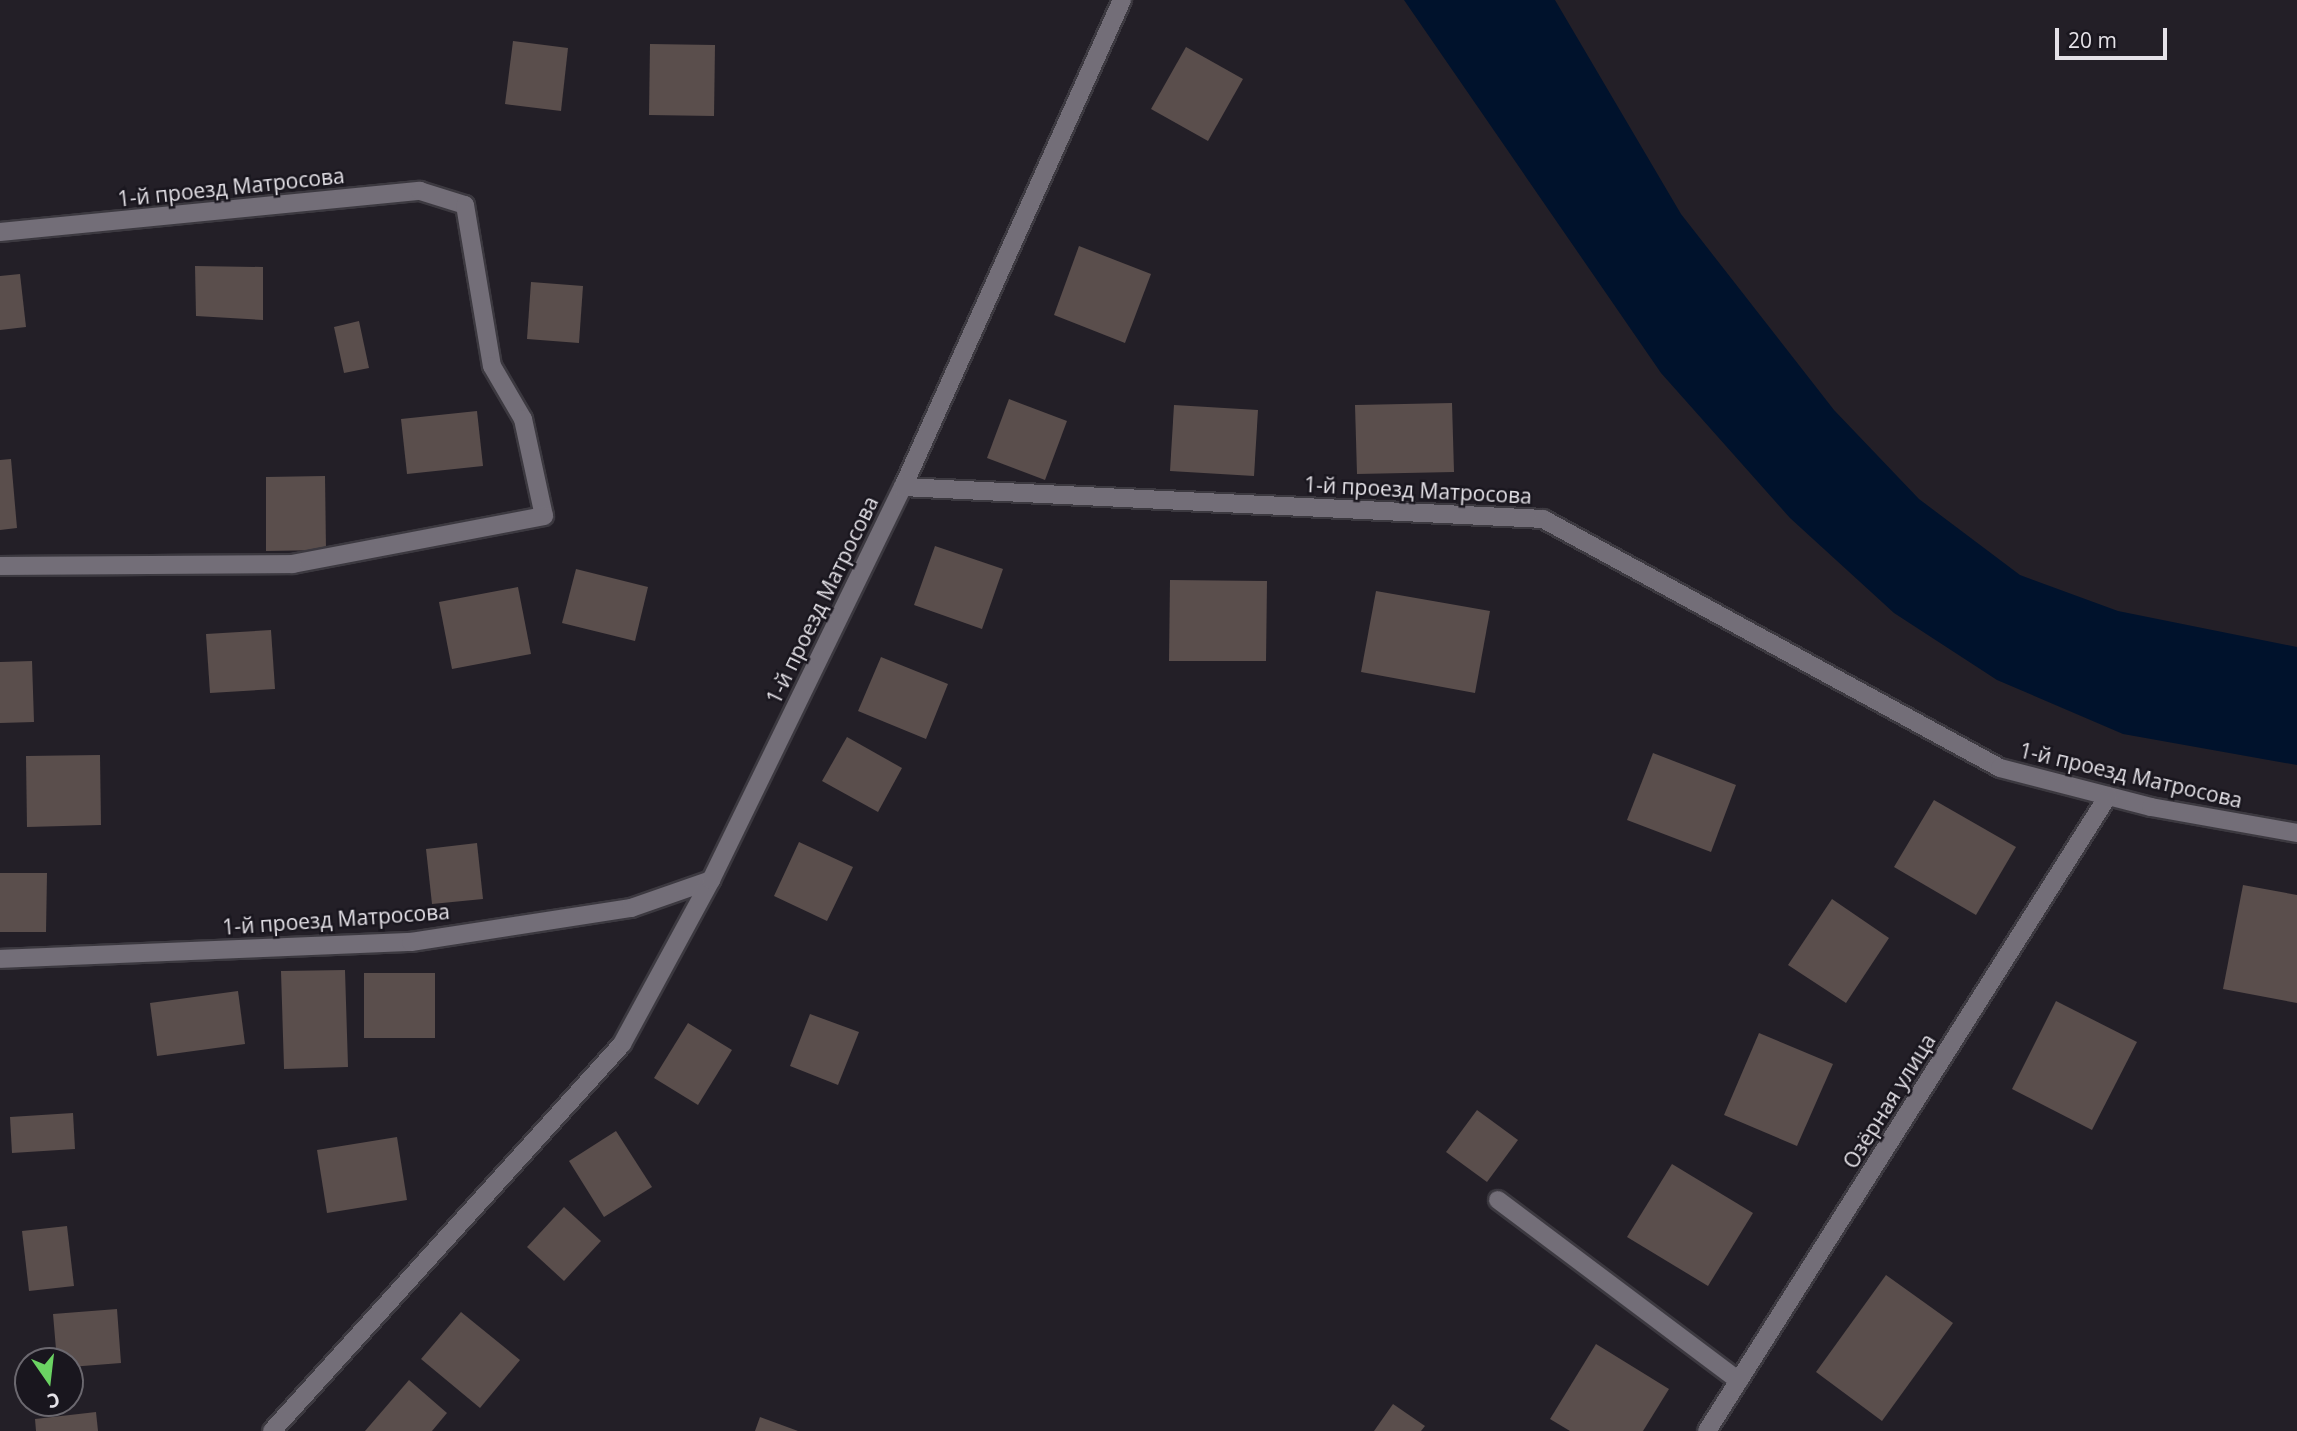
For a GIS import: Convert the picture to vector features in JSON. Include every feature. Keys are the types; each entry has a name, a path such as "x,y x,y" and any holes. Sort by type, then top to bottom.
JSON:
{"street":[{"path":"903,487 1122,0"},
{"name":"1-й проезд Матросова","path":"0,232 421,191 465,205 492,366 523,419 544,516 293,564 0,566"},
{"name":"1-й проезд Матросова","path":"272,1431 622,1044 711,880 903,487 1543,519 2000,768 2108,796 2297,833"},
{"name":"Озёрная улица","path":"1707,1431 2108,796"},
{"name":"1-й проезд Матросова","path":"0,959 411,942 631,908 711,880"},
{"path":"1498,1200 1739,1381"}],"water":[{"path":"1404,0 1555,0 1681,214 1834,410 1919,499 2020,575 2118,611 2297,647 2297,765 2123,734 1997,680 1894,613 1790,518 1661,373"}],"building":[{"path":"513,41 568,48 561,111 505,104"},
{"path":"650,44 715,45 714,116 649,115"},
{"path":"1186,47 1243,79 1208,141 1151,109"},
{"path":"1079,246 1151,274 1125,343 1054,315"},
{"path":"195,266 263,267 263,320 196,316"},
{"path":"20,274 26,327 0,330 0,276"},
{"path":"531,282 583,286 579,343 527,339"},
{"path":"359,321 369,368 344,373 334,327"},
{"path":"1009,399 1067,421 1045,480 987,458"},
{"path":"1452,403 1454,472 1357,474 1355,405"},
{"path":"1174,405 1258,410 1254,476 1170,471"},
{"path":"477,411 483,466 407,474 401,419"},
{"path":"11,459 17,528 0,530 0,460"},
{"path":"325,476 326,550 266,551 266,477"},
{"path":"935,546 1003,569 982,629 914,605"},
{"path":"576,569 648,587 635,641 562,623"},
{"path":"1170,580 1267,581 1266,661 1169,661"},
{"path":"518,587 531,654 452,669 439,602"},
{"path":"1376,591 1490,611 1475,693 1361,672"},
{"path":"271,630 275,689 210,693 206,634"},
{"path":"881,657 948,684 926,739 858,711"},
{"path":"32,661 34,722 0,723 0,662"},
{"path":"847,737 902,768 878,812 822,781"},
{"path":"1653,753 1736,785 1711,852 1627,820"},
{"path":"100,755 101,825 27,827 26,756"},
{"path":"1934,800 2016,847 1976,915 1894,867"},
{"path":"799,842 853,867 827,921 774,896"},
{"path":"477,843 483,899 432,904 426,849"},
{"path":"0,873 47,873 46,932 0,932"},
{"path":"2243,885 2297,895 2297,1003 2223,989"},
{"path":"1832,899 1889,938 1846,1003 1788,965"},
{"path":"345,970 348,1067 284,1069 281,971"},
{"path":"364,973 435,973 435,1038 364,1038"},
{"path":"238,991 245,1044 157,1056 150,1003"},
{"path":"2056,1001 2137,1042 2092,1130 2012,1089"},
{"path":"810,1014 859,1032 838,1085 790,1066"},
{"path":"688,1023 732,1050 698,1105 654,1078"},
{"path":"1759,1033 1833,1064 1797,1146 1724,1115"},
{"path":"1477,1110 1518,1140 1487,1182 1446,1152"},
{"path":"73,1113 75,1149 12,1153 10,1117"},
{"path":"616,1131 652,1187 604,1217 569,1161"},
{"path":"397,1137 407,1200 327,1213 317,1150"},
{"path":"1672,1164 1753,1213 1708,1286 1627,1237"},
{"path":"564,1207 601,1241 564,1281 527,1247"},
{"path":"67,1226 74,1286 29,1291 22,1231"},
{"path":"1886,1275 1953,1323 1882,1421 1816,1372"},
{"path":"117,1309 121,1363 84,1366 84,1347 56,1347 53,1314"},
{"path":"461,1312 520,1360 480,1408 421,1359"},
{"path":"1596,1344 1669,1389 1643,1431 1570,1431 1550,1419"},
{"path":"409,1380 447,1413 432,1431 365,1431"},
{"path":"1393,1404 1425,1426 1421,1431 1374,1431"},
{"path":"96,1412 98,1431 36,1431 35,1419 84,1417 84,1413"},
{"path":"760,1417 798,1431 755,1431"}]}
